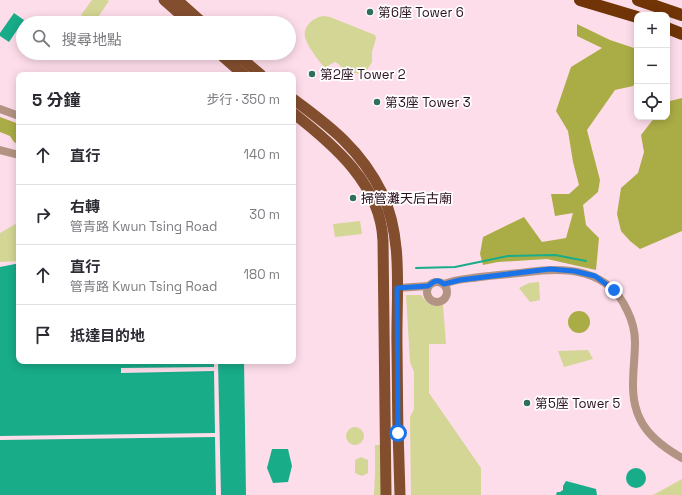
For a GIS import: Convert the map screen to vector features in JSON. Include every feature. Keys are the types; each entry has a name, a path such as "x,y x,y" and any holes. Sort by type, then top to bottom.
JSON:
{"highway":[{"path":"580,0 634,16"},
{"path":"638,0 682,15"},
{"path":"670,29 682,34"}],"main road":[{"path":"164,0 182,16"},
{"path":"177,0 196,16"},
{"path":"227,60 241,72"},
{"path":"243,60 257,72"},
{"path":"296,101 339,134 358,156 377,182 387,205 396,251 400,495"},
{"path":"296,115 319,133 357,175 372,196 379,215 383,233 386,495"}],"street":[{"path":"0,109 16,115"},
{"path":"0,150 16,154"},
{"path":"444,284 460,280 550,269 585,273 595,276 605,283 614,290 625,305 634,330 635,342 633,385 635,404 640,420 651,435 682,458"},
{"path":"397,288 428,286 435,281 439,281 446,287 446,298 440,302 430,300 426,293 428,286"}],"shaded area":[{"path":"92,0 109,1 99,16 81,15"},
{"path":"14,13 18,16 16,16 16,32 9,42 0,36 0,33"},
{"path":"323,16 330,17 375,35 376,38 372,52 372,62 365,73 360,74 351,72 335,62 329,65 327,72 310,48 305,36 305,31 308,24 311,21"},
{"path":"577,24 610,40 634,48 634,85 615,90 587,130 600,180 598,192 583,205 586,225 599,238 596,270 547,259 498,262 483,265 480,254 483,237 524,217 542,242 566,238 573,213 555,216 551,194 569,194 579,185 573,162 568,131 556,111 571,67 602,48 577,36"},
{"path":"682,98 682,231 640,249 621,231 617,214 621,188 638,173 644,152 641,135 653,120 670,120 670,101"},
{"path":"0,117 16,123 16,143 10,136 0,132"},
{"path":"360,221 362,234 335,237 333,224"},
{"path":"16,224 16,261 0,262 0,233"},
{"path":"16,264 16,364 244,364 246,495 0,495 0,267"},
{"path":"539,282 540,300 530,302 519,288 529,283"},
{"path":"406,295 421,295 432,305 443,305 446,344 429,344 429,393 481,468 481,495 411,495 410,417 414,409 414,372 410,362"},
{"path":"575,311 583,311 590,318 590,326 583,333 575,333 568,326 568,318"},
{"path":"588,350 593,359 564,367 558,351"},
{"path":"351,427 359,427 364,432 362,443 359,445 351,445 346,440 346,432"},
{"path":"375,445 381,445 382,495 374,495"},
{"path":"272,449 288,449 292,466 288,482 273,483 267,468"},
{"path":"361,457 368,460 368,473 362,476 355,473 355,460"},
{"path":"636,468 643,471 646,478 643,485 636,488 629,485 626,478 629,471"},
{"path":"682,479 682,495 653,495"},
{"path":"566,481 596,489 597,495 556,495 557,492 563,490 563,486"}],"pier":[{"path":"214,364 218,364 221,495 216,495 215,437 0,440 0,436 215,433 214,371 121,373 121,368 214,367"}],"waterway":[{"path":"416,268 455,267 508,256 555,255 586,261"}],"place":[{"name":"第6座 Tower 6","path":"370,12"},
{"name":"第2座 Tower 2","path":"312,74"},
{"name":"第3座 Tower 3","path":"377,102"},
{"name":"掃管灘天后古廟","path":"353,198"},
{"name":"第5座 Tower 5","path":"527,403"}],"route":[{"path":"398,433 397,288 428,286 435,281 439,281 444,284 460,280 550,269 574,271 595,276 614,290"}]}
